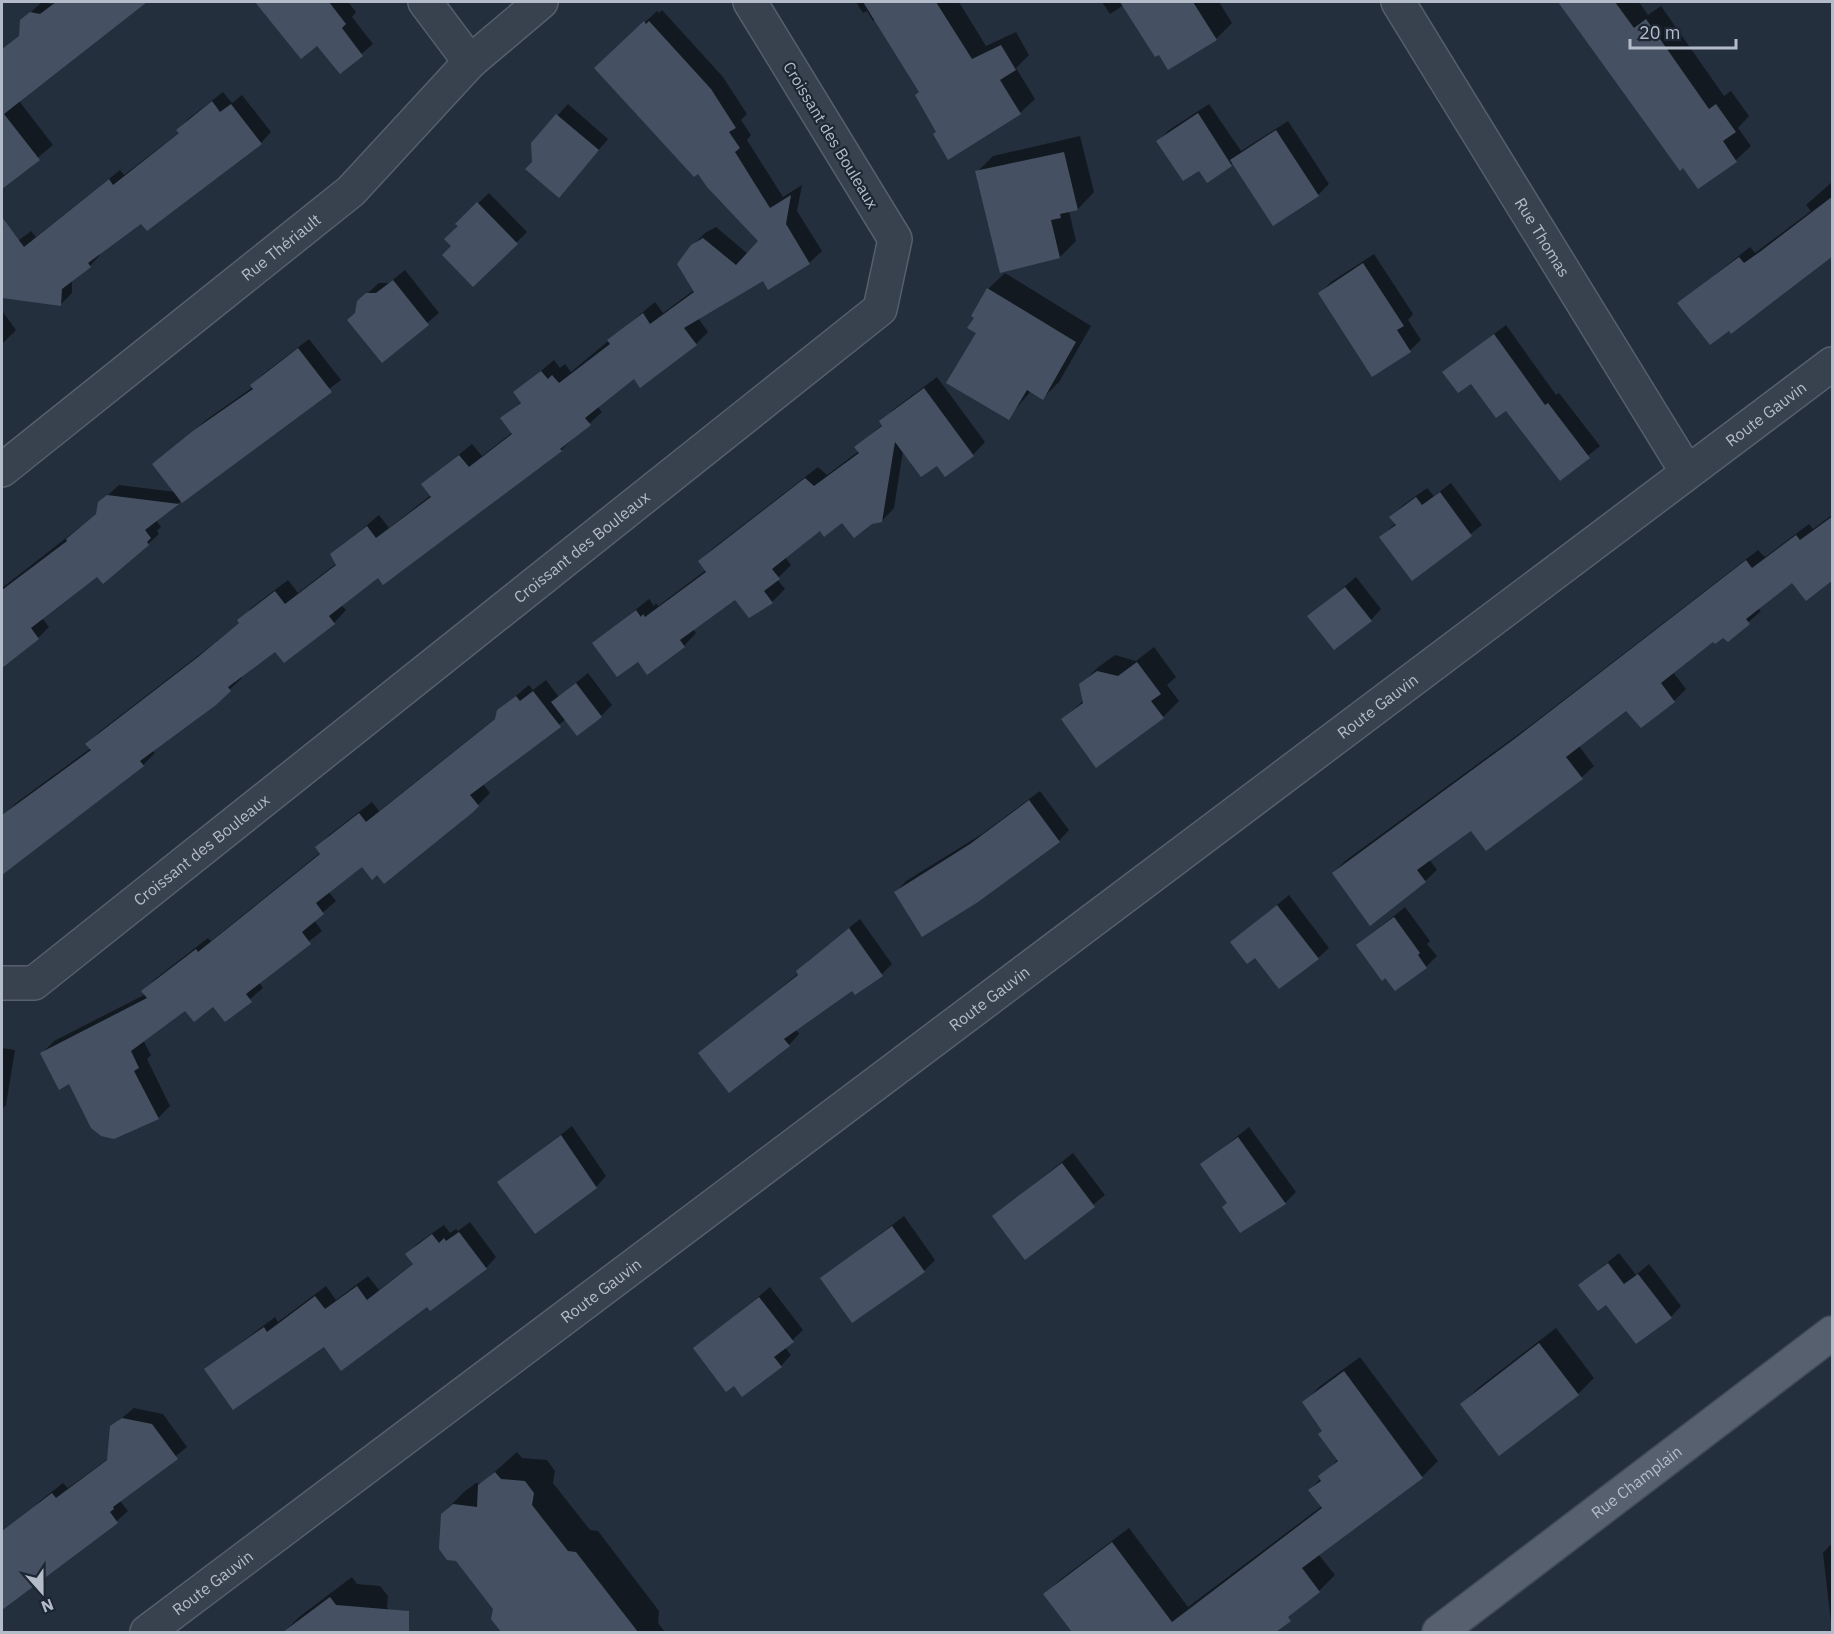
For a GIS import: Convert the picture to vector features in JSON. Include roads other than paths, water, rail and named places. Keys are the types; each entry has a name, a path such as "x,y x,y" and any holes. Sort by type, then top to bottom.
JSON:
{"main road":[{"name":"Rue Champlain","path":"1439,1632 1833,1333"}],"street":[{"path":"424,2 470,62"},
{"name":"Rue Thériault","path":"2,470 351,191 470,62 541,2"},
{"name":"Croissant des Bouleaux","path":"2,983 34,983 880,309 895,238 750,2"},
{"name":"Rue Thomas","path":"1398,2 1687,472"},
{"name":"Route Gauvin","path":"147,1632 1833,364"}]}
